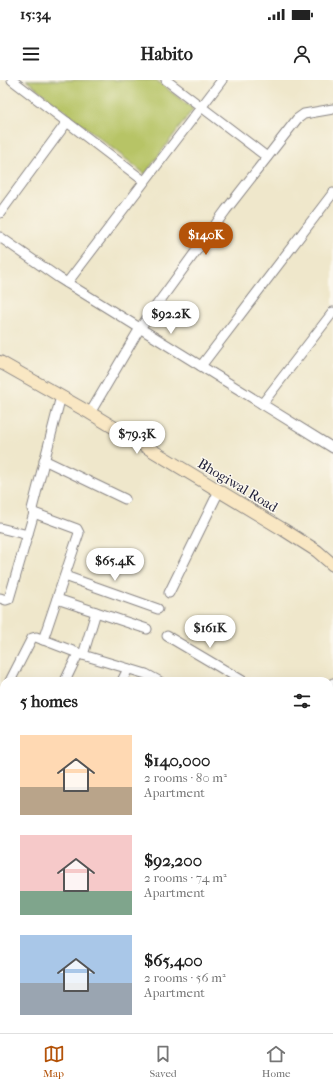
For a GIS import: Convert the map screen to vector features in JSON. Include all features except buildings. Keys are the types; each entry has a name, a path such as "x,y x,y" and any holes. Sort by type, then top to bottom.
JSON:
{"main road":[{"name":"Bhogiwal Road","path":"0,362 90,413 219,491 317,552 333,565"}],"street":[{"path":"12,80 144,181"},
{"path":"166,80 267,157"},
{"path":"67,282 222,80"},
{"path":"90,413 140,328 297,119 304,114 333,109"},
{"path":"0,213 67,122"},
{"path":"201,366 333,193"},
{"path":"0,237 67,282 333,448"},
{"path":"262,404 333,312"},
{"path":"0,598 6,600 9,599 34,513 32,509 61,396"},
{"path":"44,460 125,499"},
{"path":"169,593 219,491"},
{"path":"34,513 79,531 43,640"},
{"path":"0,528 28,535"},
{"path":"65,576 158,609"},
{"path":"57,599 147,629"},
{"path":"67,677 80,654 96,612"},
{"path":"167,636 236,677"},
{"path":"12,677 30,640 36,637 80,654 152,677"},
{"path":"124,677 128,669"}],"green space":[{"path":"26,80 156,80 193,109 145,174"}]}
